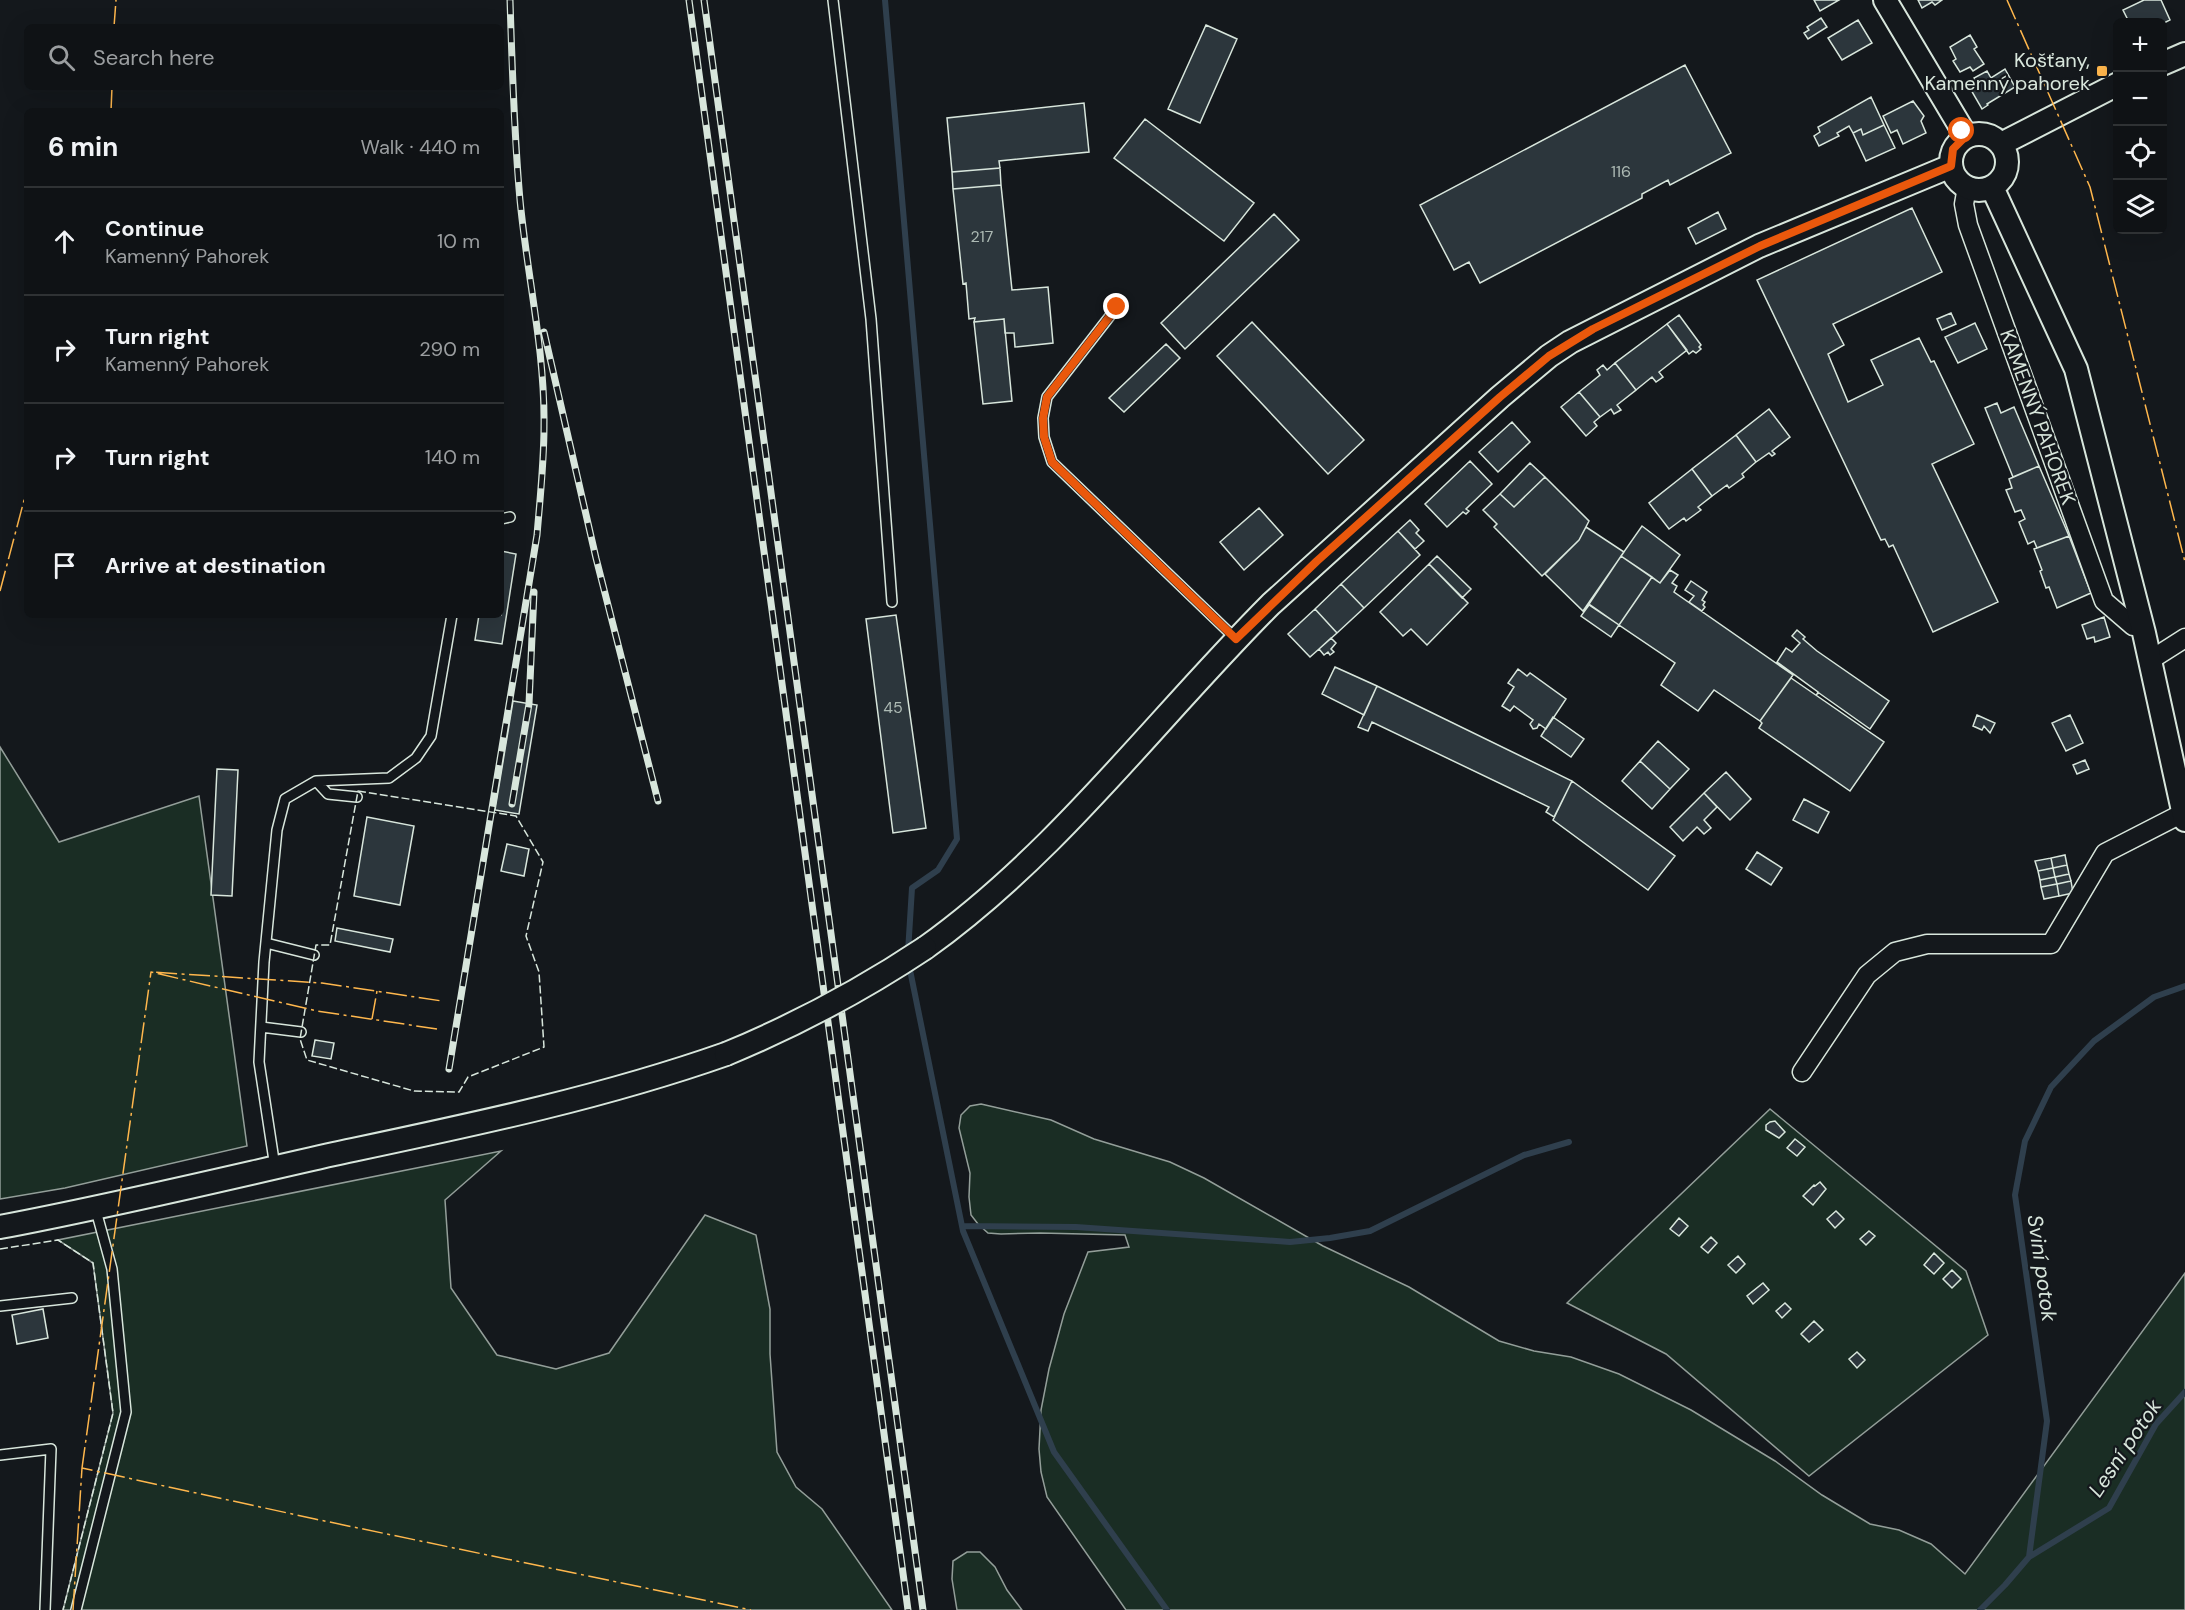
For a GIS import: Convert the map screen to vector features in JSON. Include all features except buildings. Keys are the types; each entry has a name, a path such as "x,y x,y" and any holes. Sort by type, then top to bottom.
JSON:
{"street":[{"path":"1885,0 1966,136"},
{"path":"2167,62 2185,54"},
{"path":"2001,144 2113,87"},
{"path":"1984,134 1994,137 2001,144 2006,155 2007,167 2002,178 1992,187 1979,190 1966,187 1956,179 1951,166 1953,149 1966,136 1984,134"},
{"path":"0,1227 602,1093 682,1070 726,1054 774,1034 849,996 925,948 980,907 1062,830 1236,639 1317,561 1549,356 1593,329 1760,246 1951,166"},
{"name":"KAMENNÝ PAHOREK","path":"1966,187 1964,204 1968,225 2104,601 2133,626 2142,626"},
{"name":"KAMENNÝ PAHOREK","path":"1992,187 2076,369 2142,626 2184,817"},
{"path":"2149,661 2185,638"},
{"path":"1802,1072 1867,975 1895,952 1927,944 2051,944 2105,853 2184,817"}],"lane":[{"path":"832,0 871,319 892,602"},
{"path":"1117,307 1047,397 1043,418 1044,437 1052,462 1236,639"},
{"path":"275,1167 259,1062 266,943 277,830 285,800 316,781 389,778 416,758 431,736 451,618"},
{"path":"316,781 328,794 357,797"},
{"path":"266,943 314,955"},
{"path":"261,1027 302,1032"},
{"path":"76,1610 126,1412 112,1269 95,1207"},
{"path":"0,1306 72,1298"},
{"path":"0,1455 51,1449 45,1610"}],"green space":[{"path":"0,747 59,842 199,796 247,1146 65,1188 0,1199"},
{"path":"981,1104 1051,1120 1094,1139 1170,1162 1204,1178 1323,1246 1409,1287 1499,1341 1534,1351 1571,1357 1619,1374 1691,1410 1775,1461 1822,1495 1870,1524 1899,1530 1931,1544 1965,1574 2185,1273 2185,1610 1126,1610 1047,1497 1041,1472 1039,1449 1041,1410 1049,1369 1064,1314 1088,1252 1129,1247 1125,1235 1001,1234 988,1233 978,1224 971,1215 970,1173 959,1128 961,1115 970,1106"},
{"path":"1770,1109 1966,1271 1988,1335 1809,1476 1666,1354 1567,1303"},
{"path":"501,1151 445,1200 451,1288 497,1355 556,1369 609,1353 705,1215 756,1235 770,1309 770,1354 777,1452 796,1487 822,1509 892,1610 63,1610 113,1413 93,1263 58,1240"},
{"path":"967,1552 980,1552 995,1567 1007,1590 1022,1610 957,1610 952,1579 953,1561"}],"waterway":[{"path":"885,0 957,839 938,870 912,888 908,952"},
{"path":"909,965 963,1231 1054,1452 1167,1610"},
{"name":"Sviní potok","path":"1980,1610 2029,1557 2047,1421 2015,1195 2025,1141 2051,1087 2094,1041 2154,997 2185,986"},
{"path":"962,1226 1076,1227 1290,1242 1330,1238 1370,1231 1524,1155 1569,1142"},
{"name":"Lesní potok","path":"2029,1557 2109,1508 2156,1424 2185,1392"}],"railway":[{"path":"449,1069 537,535 543,467 542,369 520,200 510,0"},
{"path":"689,0 908,1610"},
{"path":"704,0 923,1610"},
{"path":"544,332 596,558 658,801"},
{"path":"512,804 529,704 534,592"}],"fence":[{"path":"358,791 516,816 543,862 526,936 539,972 544,1047 468,1077 459,1092 414,1091 307,1060 300,1039 316,945 330,945 358,791"},
{"path":"0,1249 58,1240 93,1263 113,1413 63,1610"}],"power":[{"path":"114,24 116,0"},
{"path":"2007,0 2090,187 2185,562"},
{"path":"111,108 112,90"},
{"path":"0,591 24,500"},
{"path":"437,1029 317,1011 151,972 322,983 442,1001"},
{"path":"82,1468 151,972"},
{"path":"372,1019 377,991"},
{"path":"73,1610 82,1468 751,1610"}],"place":[{"name":"Košťany, Kamenný pahorek","path":"2102,71"}],"route":[{"path":"1117,307 1047,397 1043,418 1044,437 1052,462 1236,639 1317,561 1549,356 1593,329 1760,246 1951,166 1953,149 1966,136 1962,131"}]}
